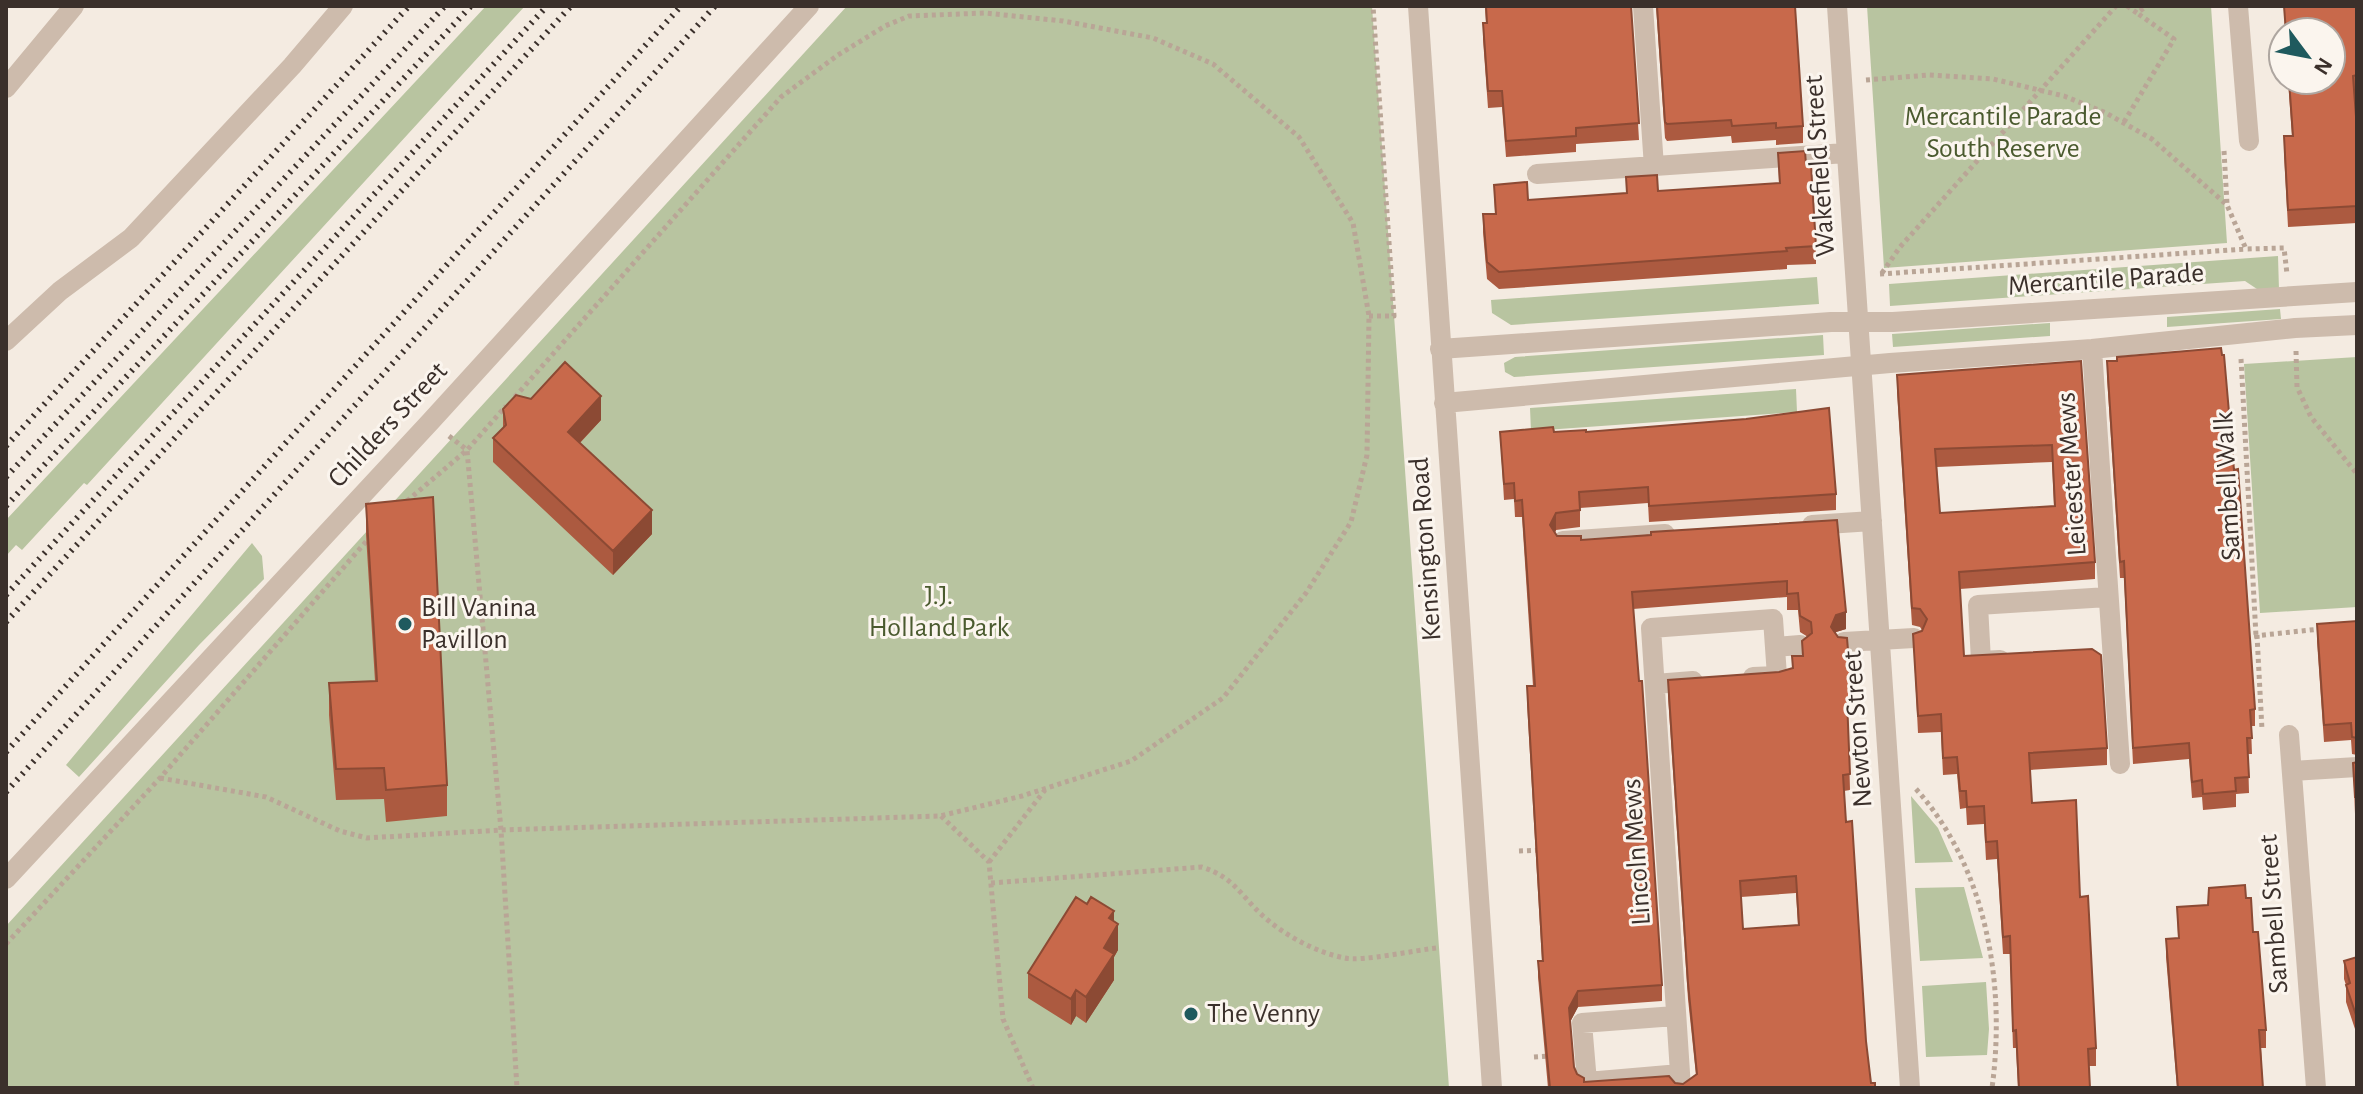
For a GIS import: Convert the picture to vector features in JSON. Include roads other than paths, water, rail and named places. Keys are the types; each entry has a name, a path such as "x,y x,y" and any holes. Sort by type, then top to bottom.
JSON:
{"street":[{"path":"6,88 74,6"},
{"path":"6,341 60,291 131,238 292,66 343,6"},
{"name":"Childers Street","path":"6,879 431,421 809,6"},
{"name":"Kensington Road","path":"1418,6 1492,1088"},
{"path":"1643,6 1654,167"},
{"name":"Wakefield Street","path":"1837,6 1859,321"},
{"path":"2238,6 2249,141"},
{"path":"1537,174 1846,153"},
{"name":"Mercantile Parade","path":"1440,349 2357,292"},
{"path":"1859,321 1863,366"},
{"path":"1444,403 2357,325"},
{"name":"Leicester Mews","path":"2092,349 2120,764"},
{"name":"Newton Street","path":"1863,366 1910,1088"},
{"path":"1798,526 1872,521"},
{"path":"1563,541 1688,533"},
{"path":"2021,658 1981,661 1972,633 1978,605 2108,597"},
{"name":"Lincoln Mews","path":"1675,1016 1582,1023 1587,1082 1680,1081 1651,628 1773,619 1775,647"},
{"path":"1844,642 1914,638"},
{"path":"1737,679 1777,676 1775,647 1800,645"},
{"path":"2089,654 2112,652"},
{"path":"1655,684 1711,680"},
{"name":"Sambell Street","path":"2289,735 2316,1088"},
{"path":"2292,771 2357,767"}],"railway":[{"path":"6,446 409,6"},
{"path":"6,477 445,6"},
{"path":"6,506 471,6"},
{"path":"6,595 547,6"},
{"path":"6,622 571,6"},
{"path":"6,752 681,6"},
{"path":"6,792 715,6"}],"place":[{"name":"Bill Vanina Pavillon","path":"405,624"},
{"name":"The Venny","path":"1191,1014"}],"park label":[{"name":"Mercantile Parade South Reserve","path":"2003,133"},
{"name":"J.J. Holland Park","path":"939,612"}]}
